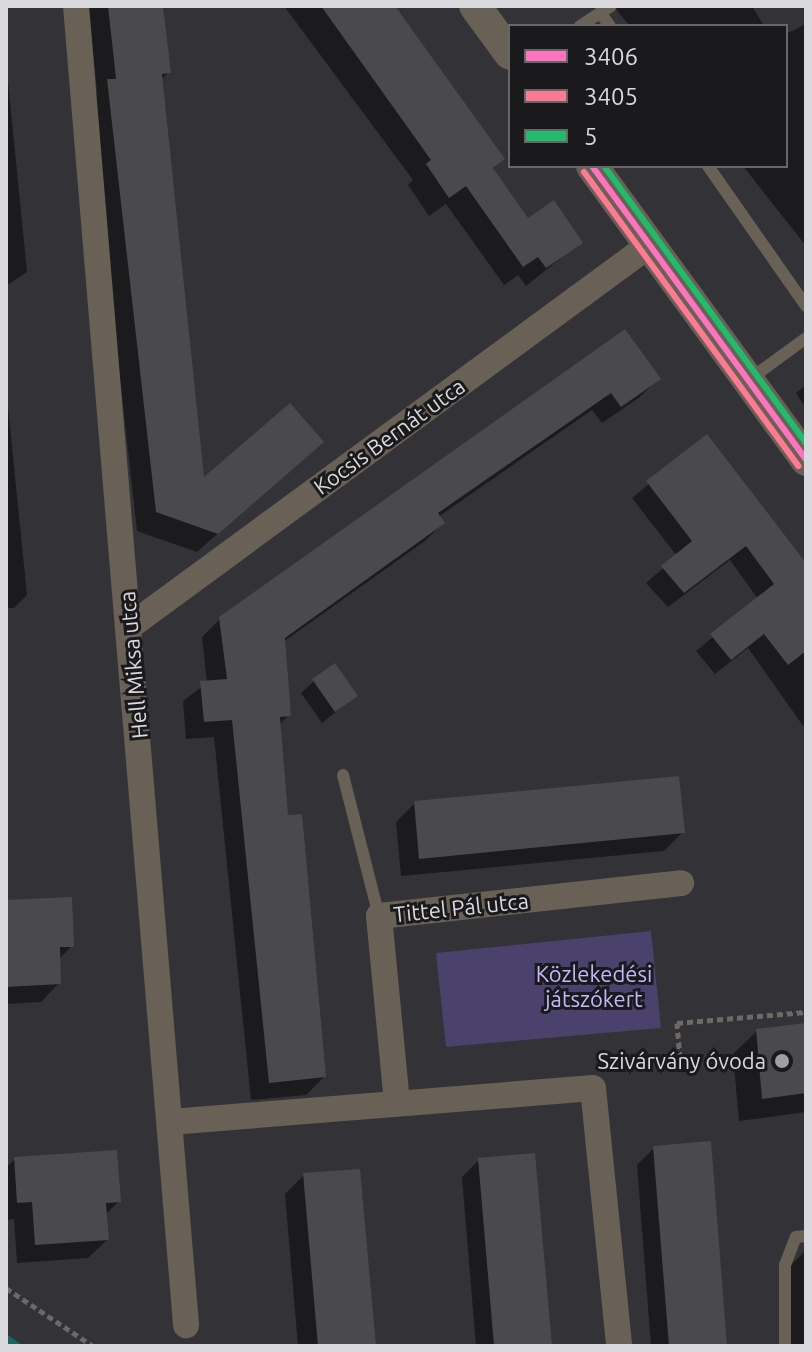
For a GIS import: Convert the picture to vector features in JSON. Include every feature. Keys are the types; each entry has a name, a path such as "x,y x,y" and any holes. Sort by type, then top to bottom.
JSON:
{"street":[{"name":"Hell Miksa utca","path":"76,6 186,1325"},
{"path":"475,6 508,51"},
{"path":"593,168 806,460"},
{"name":"Kocsis Bernát utca","path":"129,627 648,246"},
{"name":"Tittel Pál utca","path":"397,1103 379,916 681,883"},
{"path":"171,1122 593,1088 619,1346"}],"lane":[{"path":"583,24 606,9"},
{"path":"709,168 806,306"},
{"path":"747,381 806,338"},
{"path":"343,775 379,916"},
{"path":"785,1346 785,1265 796,1237 806,1236"}],"path":[{"path":"593,1088 589,1064 680,1058 677,1023 806,1012"},
{"path":"6,1288 93,1346"}],"green space":[{"name":"Közlekedési játszókert","path":"651,931 661,1028 446,1047 436,953"}],"building":[{"path":"108,6 163,6 171,73 162,74 204,477 290,403 324,442 218,534 156,512 107,79 116,79"},
{"path":"321,6 395,6 505,159 493,168 528,218 554,200 583,243 546,268 538,257 523,267 466,186 449,198 426,164 431,160"},
{"path":"625,329 661,379 621,407 611,393 438,513 445,523 285,638 291,716 280,717 288,815 302,814 326,1077 269,1083 232,720 204,722 200,681 227,679 219,617"},
{"path":"707,434 806,563 806,651 788,665 764,634 731,660 710,634 774,584 746,546 684,593 661,566 692,541 646,481"},
{"path":"335,663 358,696 335,712 312,679"},
{"path":"679,776 685,833 419,859 414,801"},
{"path":"72,897 74,947 60,947 61,984 6,987 6,900"},
{"name":"Szivárvány óvoda","path":"806,1023 806,1093 762,1099 756,1029"},
{"path":"711,1141 727,1346 669,1346 653,1146"},
{"path":"117,1150 121,1202 106,1203 109,1240 35,1245 32,1202 17,1203 14,1157"},
{"path":"535,1153 552,1346 494,1346 478,1158"},
{"path":"360,1169 376,1346 318,1346 303,1173"}],"waterway":[{"path":"6,1339 16,1346"}],"transit line":[{"name":"3406","path":"593,168 806,460"},
{"name":"5","path":"605,168 806,443"},
{"name":"3405","path":"584,172 798,466"}],"place":[{"name":"Szivárvány óvoda","path":"782,1061"}]}
